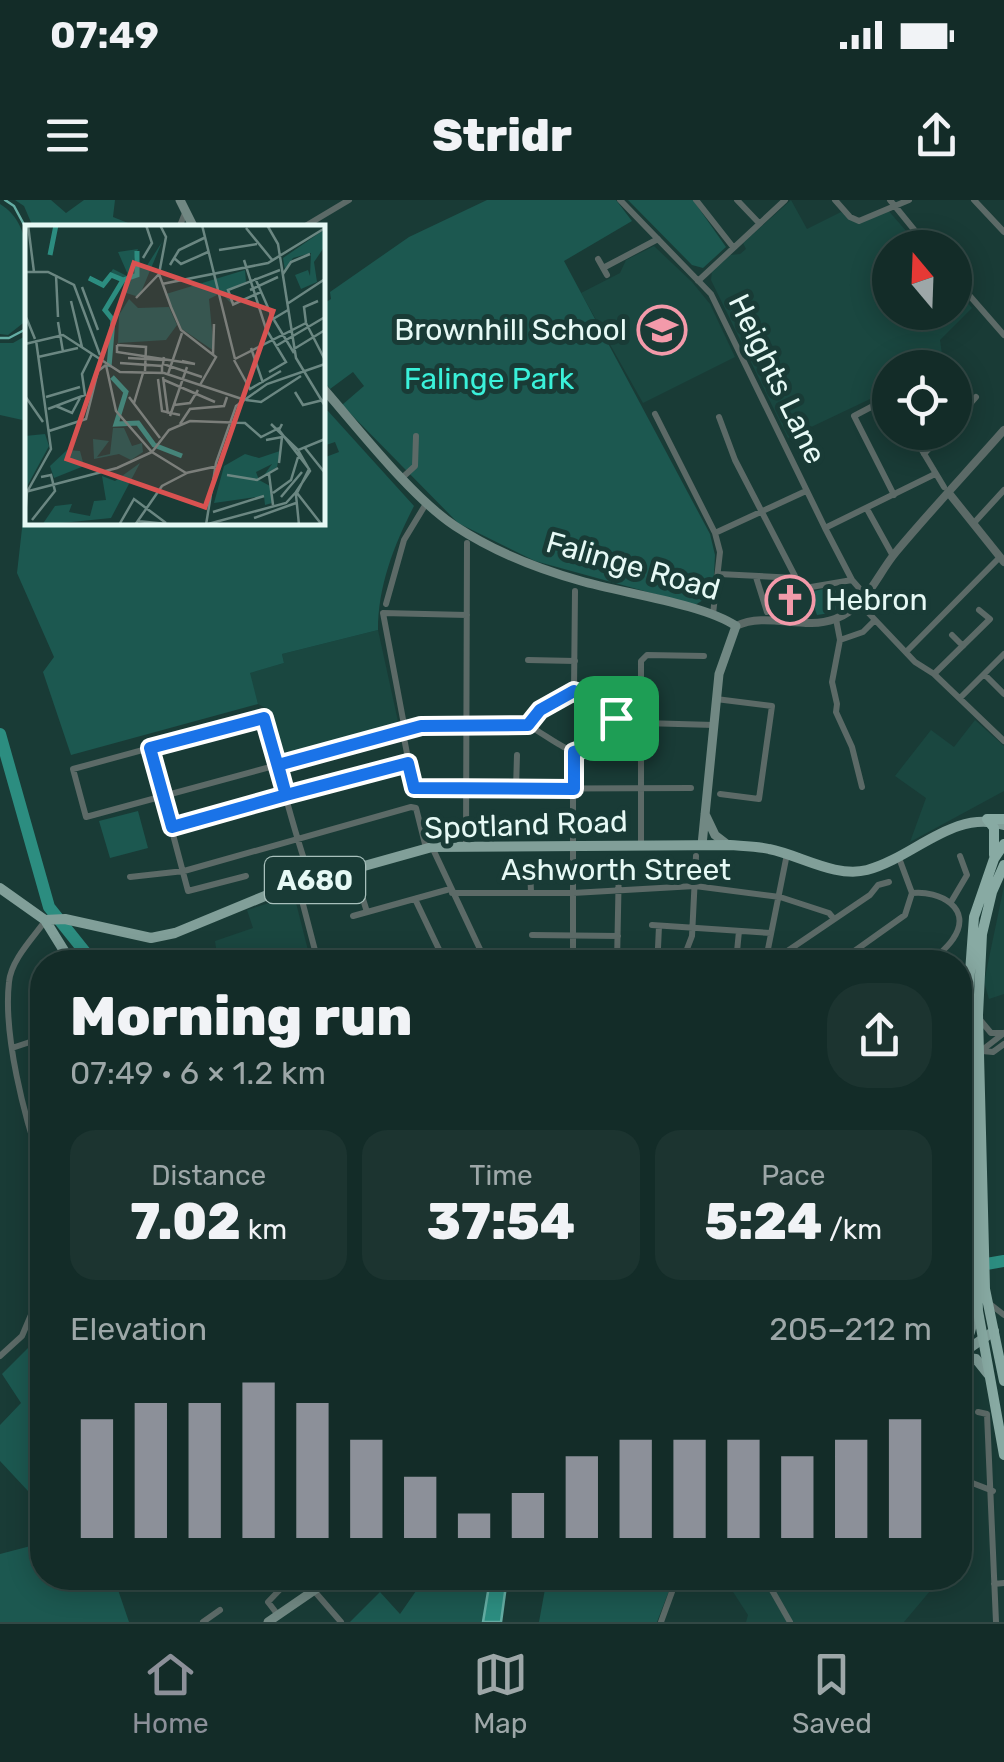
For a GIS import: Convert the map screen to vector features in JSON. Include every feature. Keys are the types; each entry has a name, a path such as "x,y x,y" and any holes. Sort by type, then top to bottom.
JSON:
{"highway":[{"path":"987,820 1004,822"},
{"path":"970,950 977,907 999,862 994,828 987,820"},
{"path":"972,1037 978,1015 982,934 1004,844"},
{"path":"972,1120 981,1236 983,1338 1004,1454"},
{"path":"981,1287 999,1327 1004,1381"}],"main road":[{"path":"180,200 192,225"},
{"name":"Falinge Road","path":"325,390 427,502 454,526 531,564 713,614 736,626"},
{"path":"699,850 719,674 736,626"},
{"path":"704,812 715,835 730,845"},
{"name":"Spotland Road","path":"49,920 66,919 151,938 298,884 429,848 641,846 699,850 730,845 855,871 899,858 961,823 987,820"},
{"path":"0,888 49,920 64,950"},
{"path":"972,1327 981,1287"},
{"path":"972,1346 999,1327"},
{"path":"972,1358 980,1362 993,1390"},
{"path":"273,1619 316,1590"}],"street":[{"path":"307,225 349,200"},
{"name":"Heights Lane","path":"620,200 711,294 825,528 875,620 1004,741"},
{"path":"696,200 733,247"},
{"path":"737,200 759,224"},
{"path":"698,281 785,200"},
{"path":"834,200 859,221 909,200"},
{"path":"974,200 1004,232"},
{"path":"892,204 914,230"},
{"path":"180,225 186,214"},
{"path":"598,258 605,272 658,239"},
{"path":"972,298 1004,335"},
{"path":"972,402 976,398"},
{"path":"872,406 854,416 894,494"},
{"path":"655,414 715,533 720,552 713,614"},
{"path":"719,417 734,460 796,578 719,574"},
{"path":"863,600 946,490 1004,430"},
{"path":"404,477 415,466 416,436"},
{"path":"906,652 1002,555 946,490 922,450"},
{"path":"924,454 928,450"},
{"path":"825,528 935,474"},
{"path":"715,533 806,490"},
{"path":"973,524 1004,490"},
{"path":"386,604 404,540 427,502"},
{"path":"866,509 893,556"},
{"path":"466,846 468,543"},
{"path":"756,576 767,612"},
{"path":"811,587 852,580"},
{"path":"574,691 575,590"},
{"name":"Falinge Road","path":"736,626 746,621 811,624 836,619 863,600"},
{"path":"934,674 990,620 979,610"},
{"path":"468,615 383,613 414,788 691,788"},
{"path":"836,619 840,640 832,687 837,719 852,747 862,786"},
{"path":"840,640 863,632 875,620"},
{"path":"952,635 964,646"},
{"path":"960,698 1004,654"},
{"path":"641,846 643,656 704,656"},
{"path":"528,660 576,661"},
{"path":"984,674 1004,694"},
{"path":"574,691 616,718 643,724 714,724"},
{"path":"528,725 540,710 574,691"},
{"path":"716,699 772,706 759,799 720,794"},
{"path":"309,874 297,840 278,765 264,718 73,769 86,817 278,765 404,734 433,724 528,725 564,750 574,752 583,749 616,718"},
{"path":"150,748 188,891 246,876"},
{"path":"573,950 574,752"},
{"path":"516,789 517,756"},
{"path":"172,827 408,763"},
{"path":"130,877 184,870 416,808 429,848 480,950"},
{"path":"686,950 693,927 699,850"},
{"path":"768,950 786,854"},
{"path":"951,902 968,875 960,856"},
{"path":"857,950 906,915 912,894 899,858"},
{"path":"618,950 619,862"},
{"path":"530,864 531,893"},
{"path":"354,870 367,912"},
{"path":"788,950 878,885 889,882"},
{"path":"298,884 315,950"},
{"name":"Ashworth Street","path":"353,916 451,891 573,893 695,886 780,897 829,913 834,919"},
{"path":"912,894 932,892 951,902 958,922 955,938 944,950"},
{"path":"414,899 439,950"},
{"path":"30,1112 12,1048 9,979 17,961 49,920"},
{"path":"658,948 655,925 772,934"},
{"path":"737,950 739,932"},
{"path":"532,936 618,936"},
{"path":"978,1015 985,1029 1004,1033"},
{"path":"972,1052 1004,1033"},
{"path":"12,1048 30,1042"},
{"path":"972,1054 992,1052 1004,1044"},
{"path":"981,1287 991,1306 1004,1314"},
{"path":"0,1356 22,1336 30,1320"},
{"path":"1000,1354 1004,1340"},
{"path":"978,1412 987,1414 996,1622"},
{"path":"972,1483 992,1491"},
{"path":"994,1584 1004,1582"},
{"path":"273,1619 268,1602 280,1590"},
{"path":"316,1590 341,1622"},
{"path":"660,1622 672,1590"},
{"path":"772,1590 790,1622"},
{"path":"202,1622 220,1610"}],"shaded area":[{"path":"791,200 807,229 841,212 857,222 887,209 905,230 872,230 872,330 950,330 940,340 941,350 872,350 872,398 788,438 711,280 712,271 730,255 746,249 743,243"},
{"name":"Brownhill School","path":"654,246 710,304 735,357 643,403 581,293 620,273 626,260"},
{"path":"378,630 399,726 280,757 268,709 258,704 249,673 284,663 282,654"},
{"path":"975,720 1004,746 1004,791 910,842 926,798 895,776 931,730 954,747"},
{"path":"1004,886 1004,994 989,999 984,982"},
{"path":"294,895 308,950 210,950 216,948 215,941 253,928 247,910"},
{"path":"488,1590 505,1590 501,1622 483,1622"},
{"path":"732,1590 931,1590 904,1622 746,1622 748,1615"}],"green space":[{"path":"15,200 51,200 66,213 84,200 115,200 113,217 133,225 32,225 24,206"},
{"name":"Falinge Park","path":"487,200 616,200 632,221 564,261 710,534 715,555 713,594 695,605 535,561 458,523 342,405 364,386 353,372 330,389 325,383 325,303 331,299 330,292 409,237"},
{"path":"628,200 693,200 726,247 703,268 692,265"},
{"path":"0,204 12,214 25,241 25,322 8,335 0,334"},
{"path":"25,336 25,421 0,415 0,343 13,343"},
{"path":"325,410 414,506 388,566 378,630 282,654 284,663 250,673 258,704 71,755 43,672 54,657 17,573 25,502 25,525 325,525 325,457 339,452 335,442 325,445"},
{"path":"833,587 846,604 817,615 809,592"},
{"path":"619,725 636,727 636,759 584,759"},
{"path":"138,811 148,848 110,858 99,821"},
{"path":"30,1346 30,1493 0,1461 0,1425 21,1403 2,1374"},
{"path":"30,1546 30,1590 118,1590 129,1622 0,1622 0,1554"},
{"path":"417,1590 488,1590 483,1622 350,1622 380,1592 400,1614"},
{"path":"545,1590 669,1590 657,1622 539,1622"}],"waterway":[{"path":"5,200 14,206 25,226"},
{"path":"0,338 25,330"},
{"path":"0,734 49,907 83,950"},
{"path":"972,1264 1004,1261"}],"place":[{"name":"Brownhill School","path":"662,330"},
{"name":"Hebron","path":"790,600"}],"route":[{"path":"616,718 574,691 540,710 528,725 421,726 278,765 286,795 172,827 150,748 264,718 286,795 408,763 414,788 574,789 574,752 583,749 616,718"}]}
